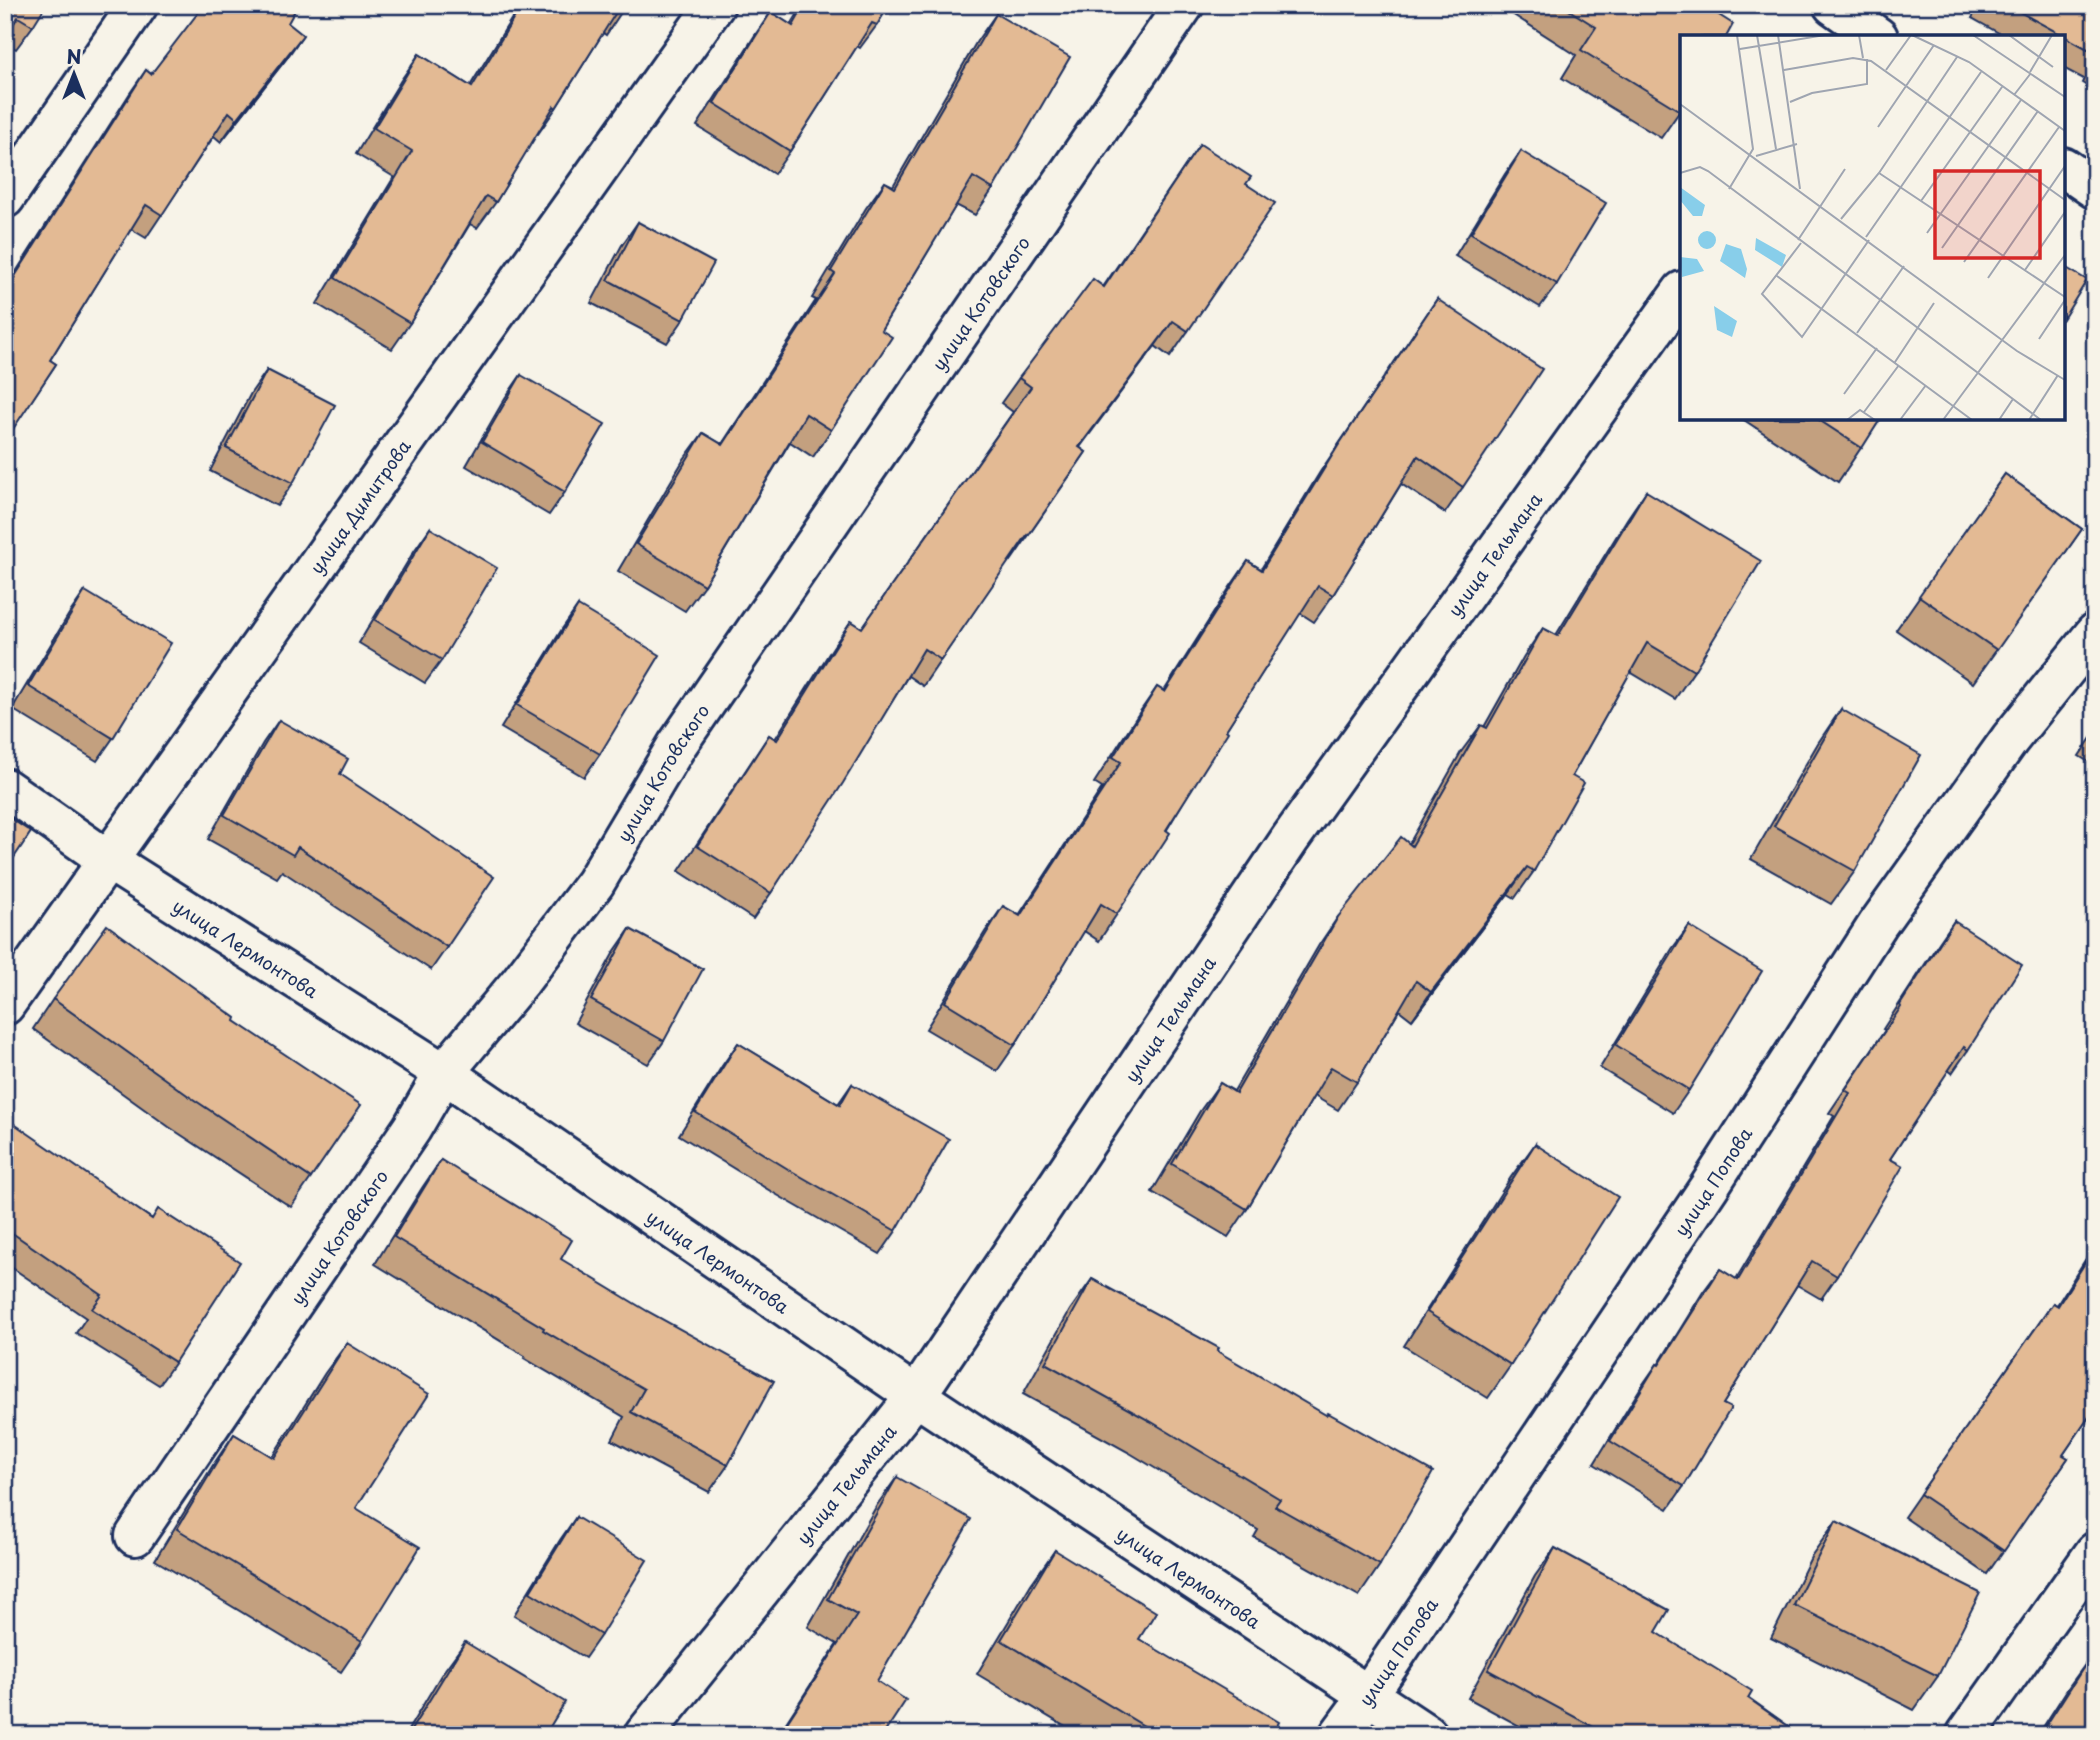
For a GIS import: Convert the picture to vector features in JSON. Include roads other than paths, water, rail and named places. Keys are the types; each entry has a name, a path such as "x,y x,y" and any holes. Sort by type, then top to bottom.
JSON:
{"street":[{"path":"5,198 138,5"},
{"name":"улица Димитрова","path":"5,1005 715,5"},
{"name":"улица Котовского","path":"135,1536 412,1128 444,1073 520,982 595,883 677,745 1184,5"},
{"path":"2065,168 2095,189"},
{"name":"улица Тельмана","path":"644,1735 916,1396 1290,839 1680,294"},
{"name":"улица Попова","path":"1339,1735 1709,1187 1878,924 2010,739 2095,633"},
{"name":"улица Лермонтова","path":"5,788 108,860 444,1073 916,1396 1428,1735"},
{"path":"1966,1735 2095,1552"}]}
